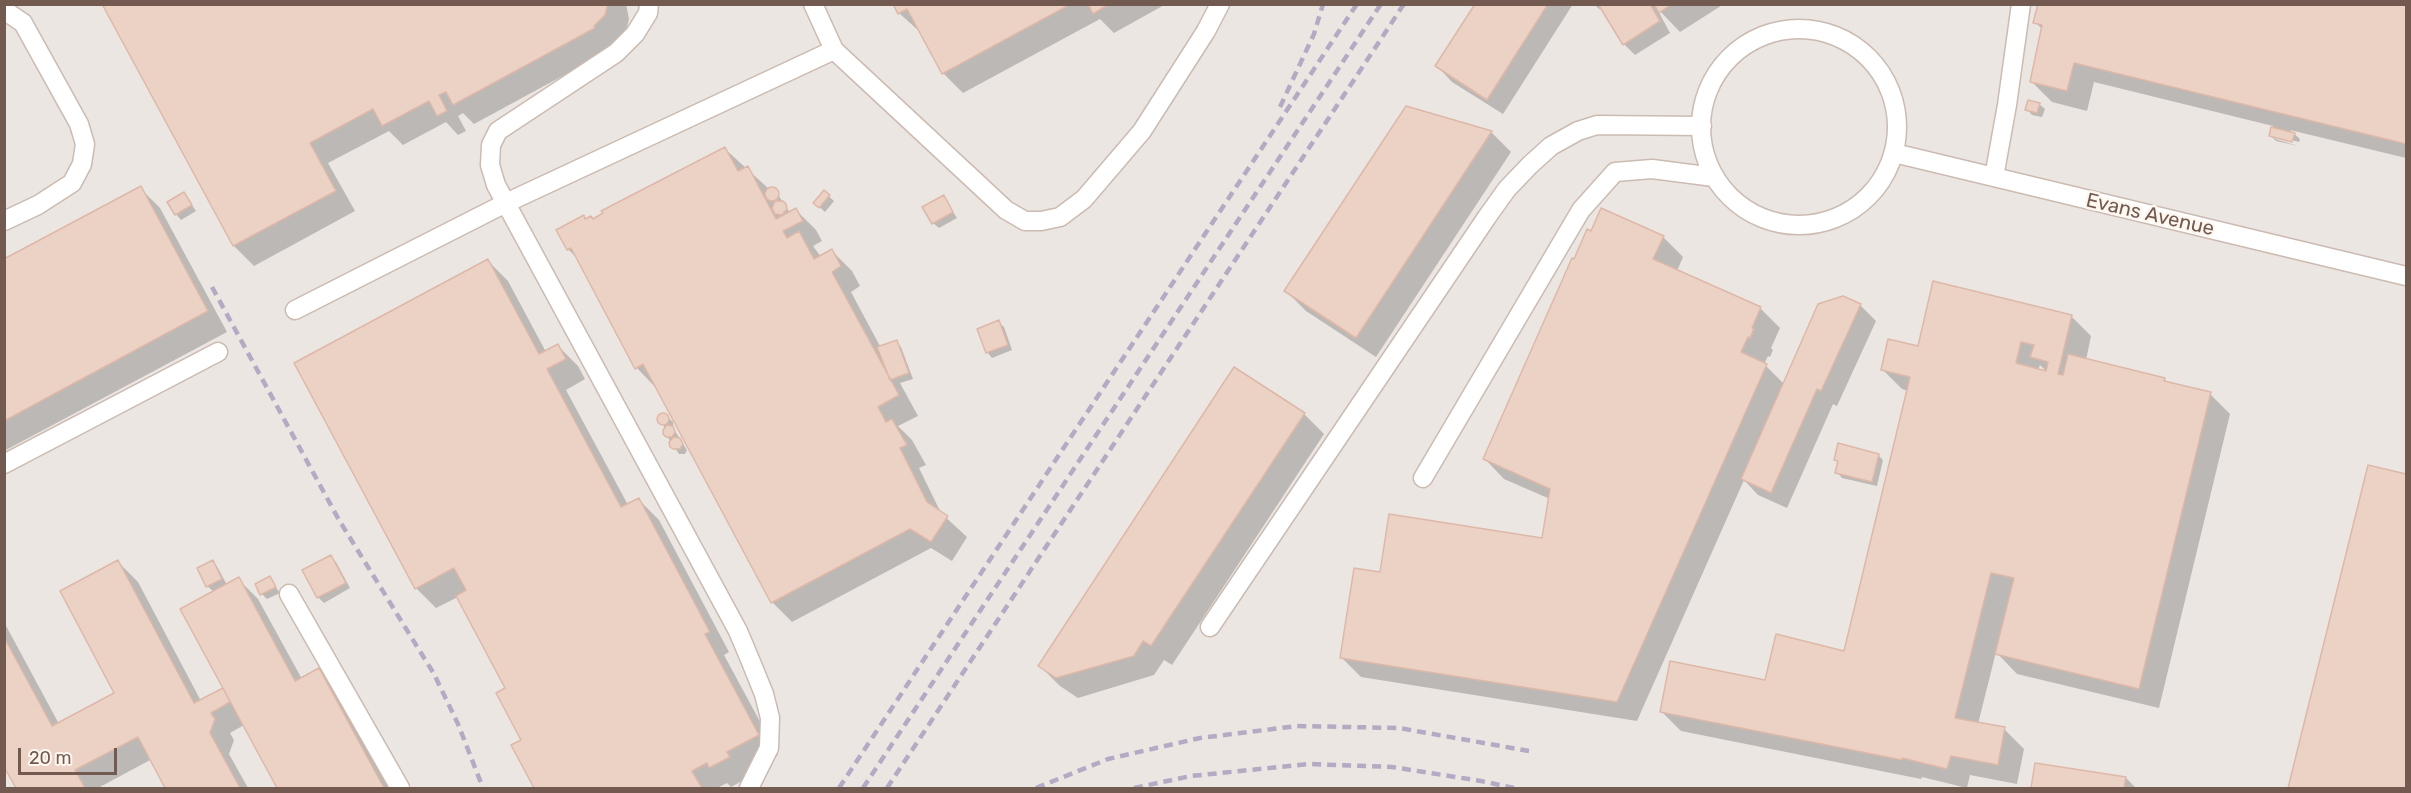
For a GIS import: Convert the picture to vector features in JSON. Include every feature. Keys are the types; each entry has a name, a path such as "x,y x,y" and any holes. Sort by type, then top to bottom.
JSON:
{"lane":[{"path":"649,4 648,14 635,34 616,53 498,131 490,145 490,165 496,185 732,621 751,662 764,694 770,718 769,748 748,789"},
{"path":"813,4 834,50 1006,210 1025,221 1041,221 1060,217 1084,199 1142,131 1220,4"},
{"path":"1994,177 2021,4"},
{"path":"4,10 23,23 79,124 85,144 82,164 72,183 38,205 4,221"},
{"path":"1787,30 1821,31 1847,41 1875,64 1891,91 1898,122 1894,153 1877,188 1857,207 1826,222 1798,226 1765,220 1736,202 1714,177 1703,147 1702,126 1702,115 1710,87 1731,57 1757,38 1787,30"},
{"path":"295,310 506,203 834,50"},
{"path":"1210,627 1487,217 1507,189 1530,165 1551,146 1578,130 1597,125 1702,126"},
{"name":"Evans Avenue","path":"1894,153 2406,276"},
{"path":"1423,478 1581,210 1616,172 1652,169 1714,177"},
{"path":"4,464 218,352"},
{"path":"290,594 400,789"}],"shaded area":[{"path":"5,5 2406,5 2406,788 5,788"}],"building":[{"path":"102,4 608,4 605,15 594,26 595,28 453,105 446,92 439,95 447,111 437,116 429,101 382,126 373,109 310,143 336,191 233,246"},
{"path":"893,4 1071,4 942,74 907,9 898,14"},
{"path":"1088,4 1109,4 1093,14"},
{"path":"1475,4 1548,4 1487,100 1435,66"},
{"path":"1598,4 1650,4 1660,21 1623,45"},
{"path":"1654,4 1672,4 1659,13"},
{"path":"2038,4 2406,4 2406,144 2074,63 2067,91 2030,82 2042,25 2033,23"},
{"path":"2028,100 2040,103 2037,113 2025,110"},
{"path":"1406,106 1492,131 1356,338 1284,291"},
{"path":"2271,127 2295,133 2292,142 2269,136"},
{"path":"725,147 738,171 748,166 776,219 796,208 803,221 783,231 787,238 799,231 814,259 832,249 841,266 832,272 899,395 878,407 886,422 892,419 907,445 900,448 927,502 948,516 931,542 910,529 771,603 643,364 635,369 571,248 567,250 556,230 584,215 585,219 591,216 593,219 603,213 601,211"},
{"path":"141,186 208,311 4,421 4,259"},
{"path":"772,187 777,189 779,194 777,199 772,201 767,199 765,194 767,189"},
{"path":"824,190 830,195 819,208 813,203"},
{"path":"184,192 192,205 175,215 167,202"},
{"path":"944,195 953,212 932,224 922,207"},
{"path":"775,201 783,201 786,204 787,209 782,215 775,214 772,208"},
{"path":"1601,208 1664,236 1653,259 1761,307 1750,338 1748,337 1741,352 1767,364 1617,702 1340,658 1354,568 1380,572 1389,514 1542,538 1550,489 1483,459 1572,258 1574,259 1587,229 1591,231"},
{"path":"488,259 539,354 558,344 566,359 547,369 621,507 639,498 710,632 705,634 759,735 727,752 730,757 709,768 707,763 692,771 702,788 534,788 511,745 521,740 496,693 505,688 456,596 466,590 454,568 415,589 294,363"},
{"path":"1933,281 2072,315 2058,374 2063,375 2068,354 2211,392 2139,689 1995,654 2014,578 1991,573 1955,718 2005,727 1998,765 1951,756 1947,769 1902,758 1902,760 1660,712 1670,661 1765,680 1776,634 1844,651 1910,377 1881,370 1888,339 1918,346","holes":["2021,342 2034,345 2030,357 2048,362 2046,371 2016,363"]},
{"path":"1843,296 1861,304 1821,391 1817,389 1771,493 1741,479 1818,304"},
{"path":"999,320 1008,345 986,353 977,329"},
{"path":"897,340 909,373 890,380 877,347"},
{"path":"1234,367 1305,413 1151,646 1143,641 1134,656 1056,678 1038,666"},
{"path":"665,413 669,419 665,425 661,425 657,417"},
{"path":"667,425 673,426 675,432 672,437 666,437 663,434"},
{"path":"674,437 680,438 683,444 680,449 670,447 669,442"},
{"path":"1838,443 1879,454 1872,482 1835,473 1838,461 1834,460"},
{"path":"2368,465 2406,474 2406,788 2288,788"},
{"path":"331,555 346,583 317,598 302,570"},
{"path":"118,560 194,703 223,688 230,702 211,713 215,719 210,733 240,788 165,788 138,737 75,770 85,788 16,788 4,767 4,637 52,726 114,693 60,591"},
{"path":"213,560 222,579 206,587 197,568"},
{"path":"270,576 276,587 260,595 255,584"},
{"path":"239,577 295,681 319,668 384,788 277,788 180,609"},
{"path":"2035,763 2126,777 2124,788 2031,788"}],"railway":[{"path":"1280,107 1314,34 1323,4"},
{"path":"839,788 1357,4"},
{"path":"863,788 1381,4"},
{"path":"887,788 1404,4"},
{"path":"212,287 339,520 434,674 458,724 483,788"},
{"path":"1036,788 1108,759 1200,738 1297,726 1399,728 1529,751"},
{"path":"1134,788 1191,776 1309,764 1392,767 1514,788"}]}
